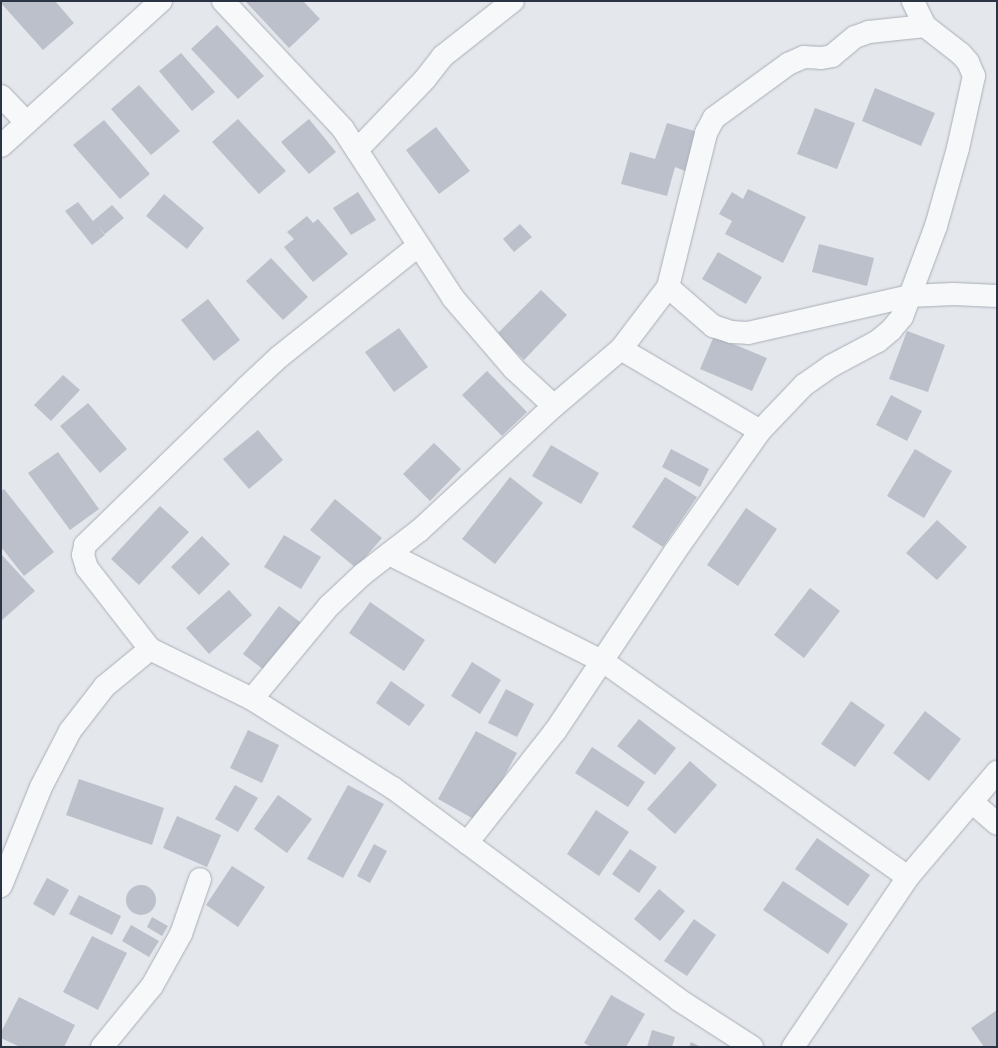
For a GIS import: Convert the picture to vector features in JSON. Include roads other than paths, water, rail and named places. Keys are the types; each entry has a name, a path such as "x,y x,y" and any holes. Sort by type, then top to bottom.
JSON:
{"street":[{"path":"1,146 162,1"},
{"path":"223,1 326,109 357,150 418,246 473,324 514,369 554,406"},
{"path":"357,150 426,80 443,56 513,1"},
{"path":"467,843 556,730 604,662 674,553 760,431 804,385 831,366 860,352 891,330 902,317 938,219 958,148 974,76 968,62 961,54 925,26 913,1"},
{"path":"252,699 329,606 363,574 420,530 554,406 621,349 668,287 706,133 714,118 788,64 804,56 821,58 832,56 855,37 869,32 925,26"},
{"path":"1,96 27,123"},
{"path":"418,246 279,357 85,545 83,555 87,568 150,649 252,699 393,788 679,1000 752,1047"},
{"path":"668,287 712,326 731,332 748,333 909,296 954,294 997,296"},
{"path":"621,349 760,431"},
{"path":"389,554 604,662 908,877"},
{"path":"1,886 41,786 70,731 105,686 150,649"},
{"path":"793,1047 908,877 997,772"},
{"path":"972,802 997,824"},
{"path":"102,1047 152,986 181,934 200,879"}]}
